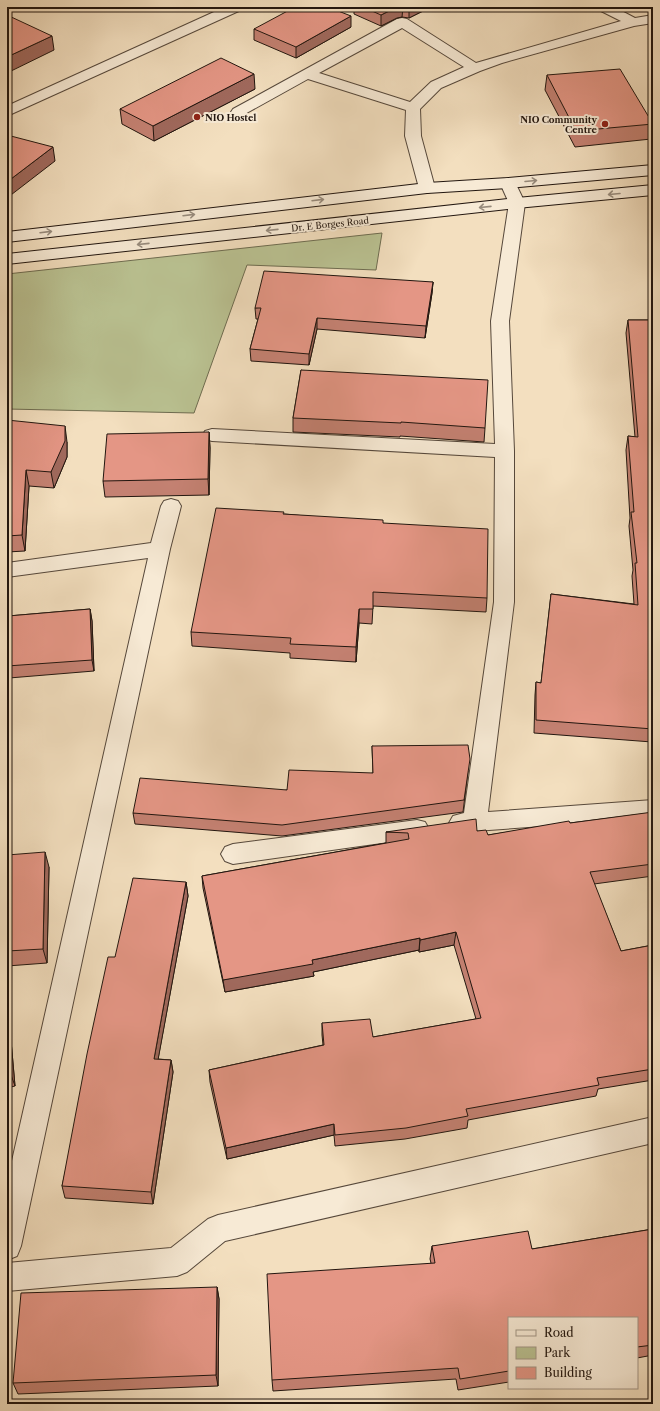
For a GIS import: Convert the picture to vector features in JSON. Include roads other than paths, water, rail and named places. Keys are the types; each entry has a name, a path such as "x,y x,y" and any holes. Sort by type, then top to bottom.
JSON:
{"street":[{"path":"7,112 236,7"},
{"path":"604,7 633,22"},
{"path":"427,188 413,136 413,108 436,85 497,60 633,22 653,19"},
{"path":"238,112 402,22 475,68"},
{"path":"307,74 413,108"},
{"path":"7,237 427,188 508,183 653,170"},
{"path":"475,821 504,602 505,451 500,322 517,203 508,183"},
{"name":"Dr. E Borges Road","path":"7,259 517,203 653,190"},
{"path":"212,435 505,451"},
{"path":"7,1246 160,549 171,506"},
{"path":"7,570 160,549"},
{"path":"233,854 475,821 653,809"},
{"path":"7,1278 177,1262 218,1229 653,1130"}],"place":[{"name":"NIO Hostel","path":"197,117"},
{"name":"NIO Community Centre","path":"605,124"}]}
